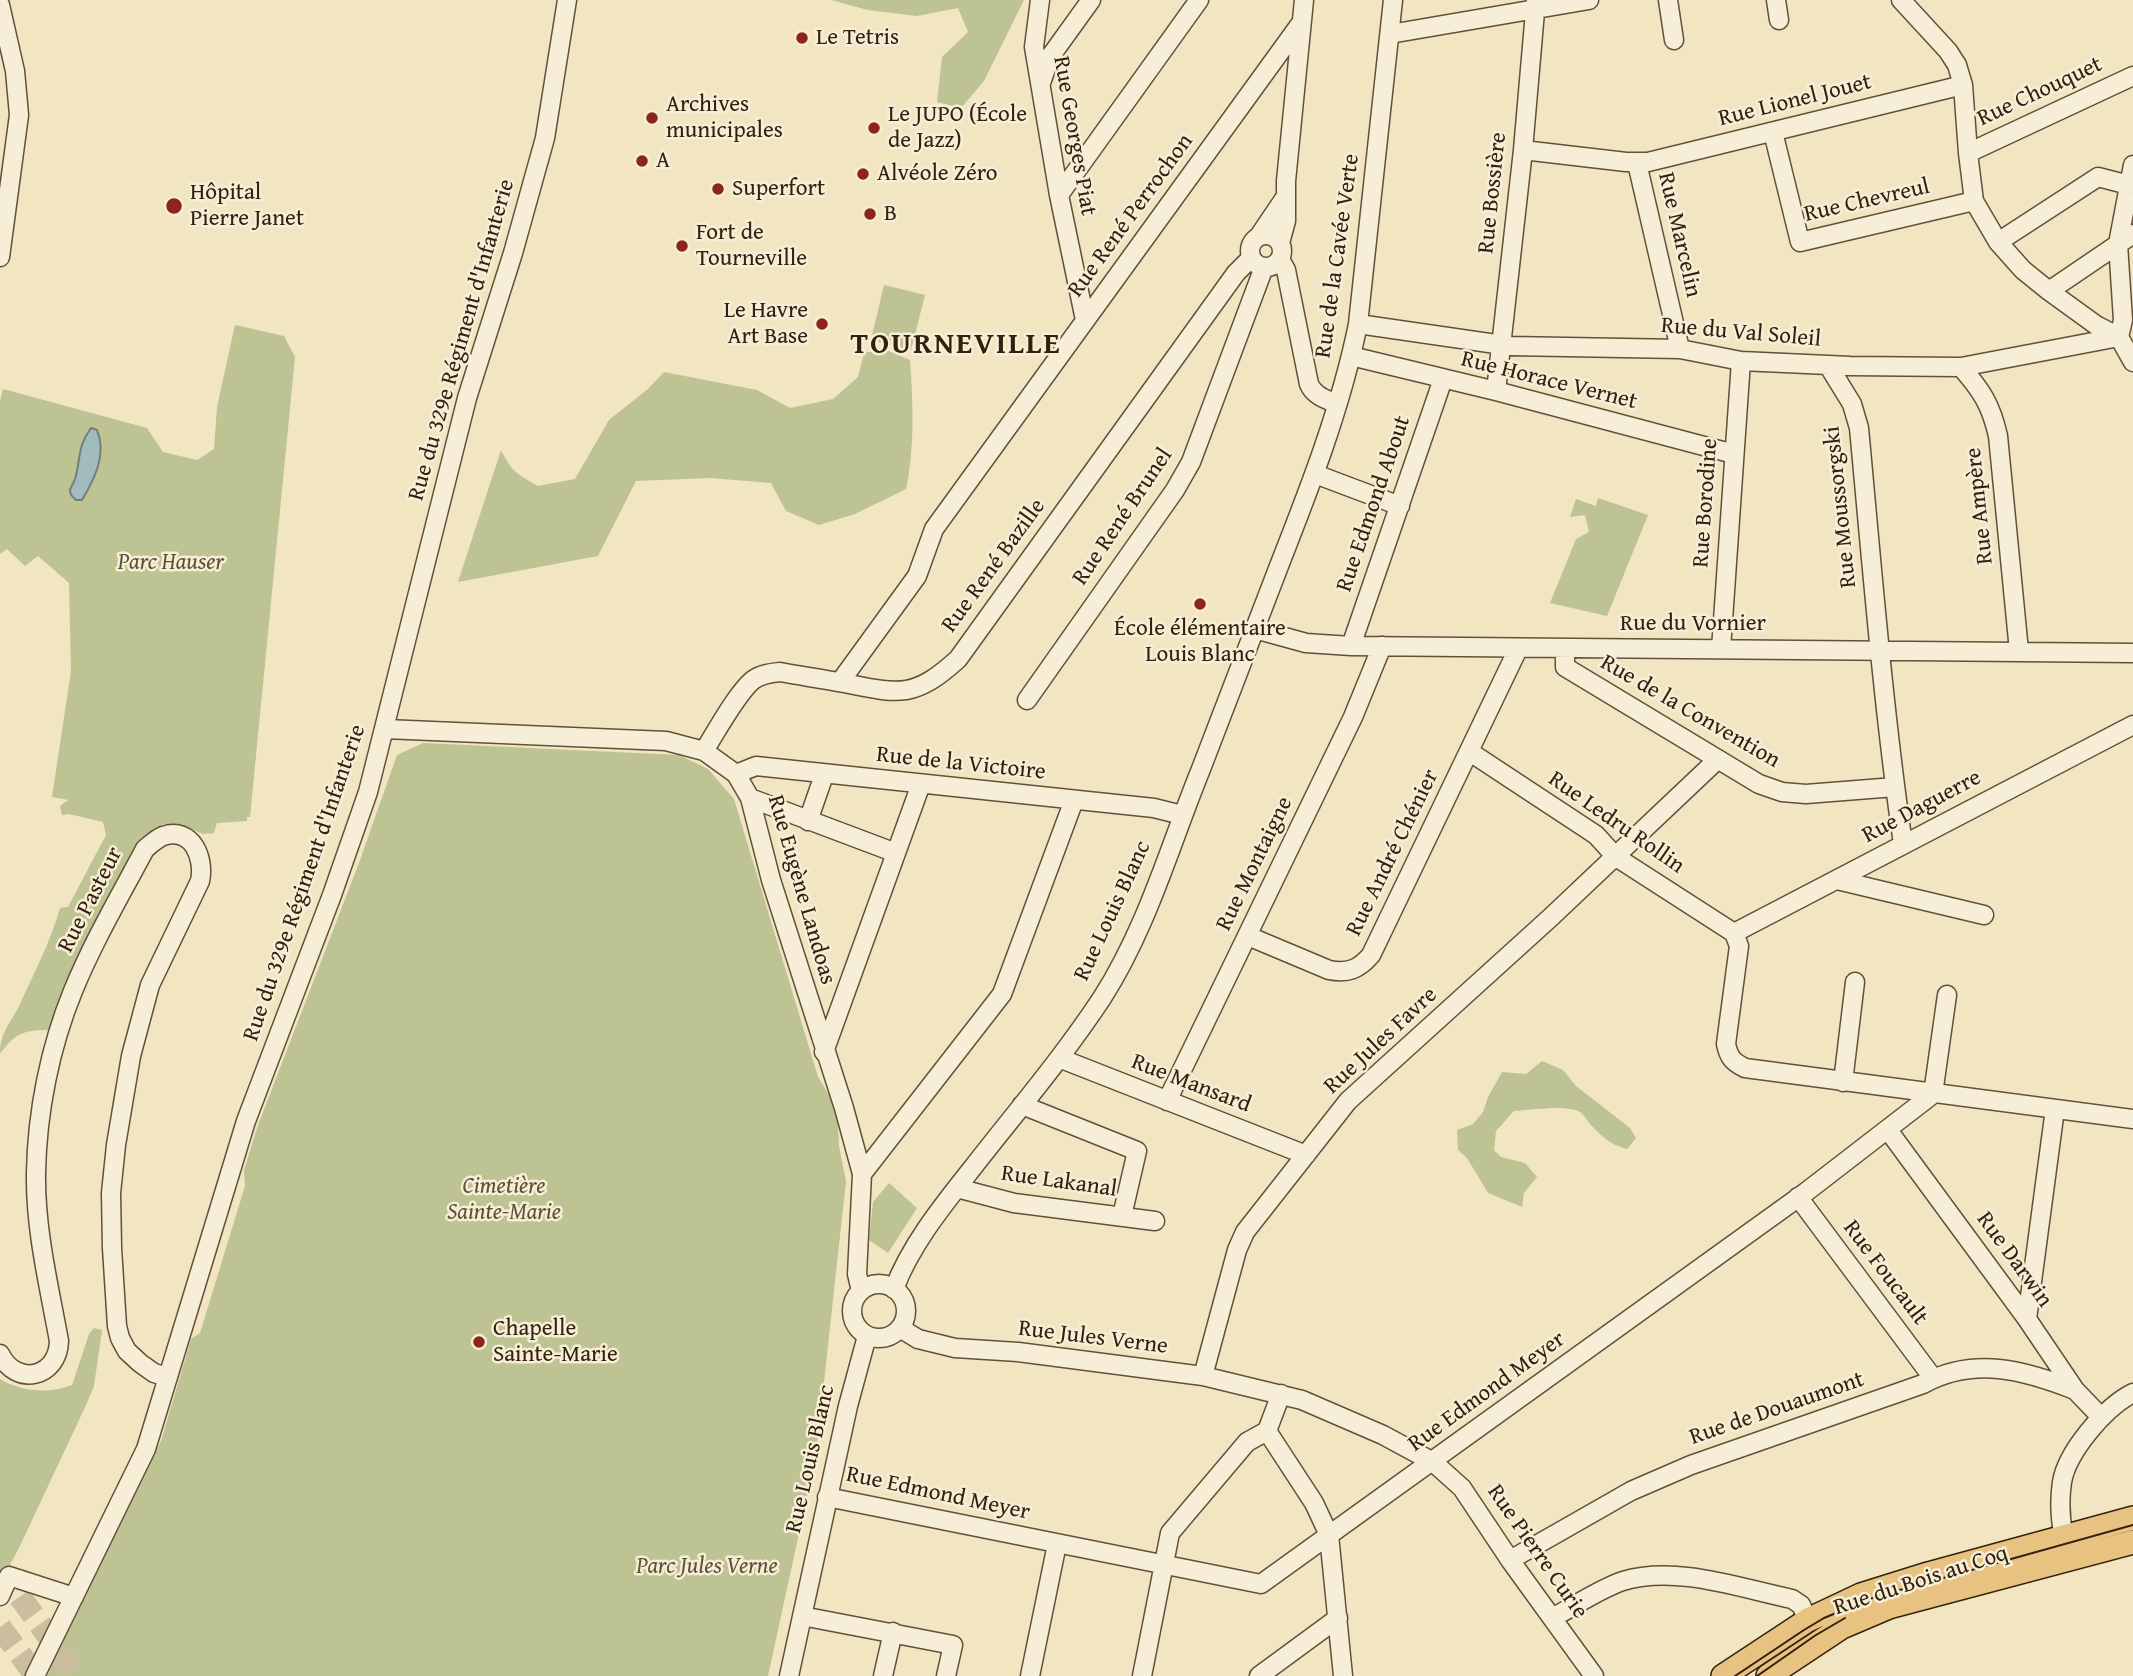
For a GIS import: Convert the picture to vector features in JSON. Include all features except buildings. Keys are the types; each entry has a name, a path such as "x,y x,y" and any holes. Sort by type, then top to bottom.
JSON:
{"main road":[{"name":"Rue du Bois au Coq","path":"1723,1676 1808,1620 1861,1595 2133,1518"},
{"name":"Rue du Bois au Coq","path":"1768,1676 1842,1628 1889,1607 2133,1542"}],"street":[{"name":"Rue du 329e Régiment d'Infanterie","path":"35,1676 146,1449 247,1121 368,792 467,398 513,253 545,138 567,0"},
{"name":"Rue Georges Piat","path":"1040,0 1034,47 1059,195 1085,320"},
{"path":"1040,85 1050,57 1091,0"},
{"path":"1059,195 1199,0"},
{"path":"1286,196 1259,236 1251,243 1250,248 1257,263 1273,266 1280,251 1286,221 1304,0"},
{"name":"Rue de la Cavée Verte","path":"1255,629 1315,474 1352,356 1358,324 1393,0"},
{"path":"1390,34 1535,5 1590,0"},
{"path":"1668,0 1674,40"},
{"path":"1776,0 1779,20"},
{"path":"1901,0 1948,51 1957,65 1964,85 1974,201 1998,242 2023,270 2049,291 2096,325 2119,337 2133,362"},
{"path":"0,5 15,71 19,115 0,257"},
{"name":"Rue Bossière","path":"1496,391 1535,5"},
{"name":"Rue René Perrochon","path":"840,682 917,576 934,529 1301,23"},
{"name":"Rue Chouquet","path":"1968,153 2133,76"},
{"name":"Rue Lionel Jouet","path":"1637,163 1964,85"},
{"name":"Rue Chevreul","path":"1773,132 1800,242 1974,201"},
{"name":"Rue Marcelin","path":"1522,150 1637,163 1680,349"},
{"path":"2119,337 2123,320 2129,185 2133,165"},
{"path":"1998,242 2098,177 2129,185"},
{"path":"1259,236 1273,236 1280,251 1310,389 1337,404"},
{"path":"2049,291 2126,239"},
{"name":"Rue René Bazille","path":"704,751 745,688 755,679 767,674 780,672 889,692 926,684 958,659 1236,273 1257,263"},
{"name":"Rue René Brunel","path":"1027,700 1175,490 1191,462 1257,263"},
{"name":"Rue du Val Soleil","path":"1358,324 1502,345 1680,349 1741,361 1828,365 1961,367 2119,337"},
{"name":"Rue Horace Vernet","path":"1352,356 1734,454"},
{"name":"Rue Borodine","path":"1721,649 1741,361"},
{"name":"Rue Moussorgski","path":"1828,365 1852,404 1859,428 1880,651 1903,844"},
{"name":"Rue Ampère","path":"1961,367 1982,391 1992,412 1998,436 2020,651"},
{"name":"Rue Edmond About","path":"1351,646 1443,379"},
{"path":"1315,474 1400,506"},
{"name":"Rue du Vornier","path":"1255,629 1306,643 1351,646 2133,653"},
{"name":"Rue Louis Blanc","path":"894,1289 925,1233 1059,1058 1103,996 1125,957 1255,629"},
{"name":"Rue Montaigne","path":"1167,1101 1353,717 1382,646"},
{"name":"Rue de la Convention","path":"1565,648 1566,667 1759,784 1782,792 1806,794 1895,787"},
{"name":"Rue André Chénier","path":"1248,936 1329,970 1350,971 1362,965 1371,955 1518,649"},
{"name":"Rue Daguerre","path":"1734,933 2133,725"},
{"name":"Rue Eugène Landoas","path":"385,729 666,741 704,751 736,774 750,798 771,880 844,1108 862,1174 857,1274 861,1291"},
{"name":"Rue Ledru Rollin","path":"1470,752 1595,835 1616,857 1734,933"},
{"name":"Rue Jules Favre","path":"1203,1376 1237,1250 1245,1232 1348,1101 1616,857 1717,760"},
{"name":"Rue de la Victoire","path":"736,774 756,766 1154,808 1182,815"},
{"path":"808,821 824,775"},
{"path":"824,1052 921,784"},
{"path":"750,798 896,853"},
{"path":"862,1174 1002,994 1074,800"},
{"name":"Rue Pasteur","path":"0,1354 5,1365 23,1374 37,1374 55,1362 59,1351 60,1341 40,1236 36,1174 40,1115 57,1037 73,991 145,849 156,839 176,834 195,847 203,868 200,881 150,985 138,1025 116,1145 111,1193 112,1261 120,1339 140,1363 154,1373 169,1377"},
{"path":"1837,880 1984,915"},
{"path":"1734,933 1739,946 1726,1044 1728,1055 1733,1062 1745,1069 2133,1119"},
{"path":"1843,1082 1855,982"},
{"path":"1933,1094 1947,995"},
{"name":"Rue Mansard","path":"1059,1058 1306,1155"},
{"name":"Rue Edmond Meyer","path":"827,1497 1261,1584 1798,1197 1933,1094"},
{"path":"1022,1105 1137,1151 1122,1216"},
{"path":"2027,1319 2054,1109"},
{"name":"Rue Darwin","path":"1888,1130 2027,1319 2075,1390 2101,1417"},
{"name":"Rue Lakanal","path":"957,1188 1014,1203 1155,1221"},
{"name":"Rue Foucault","path":"1798,1197 1933,1378"},
{"path":"874,1284 894,1289 905,1304 905,1316 900,1328 885,1338 867,1336 856,1326 852,1311 856,1296 874,1284"},
{"name":"Rue Jules Verne","path":"900,1328 918,1339 955,1348 1018,1352 1203,1376 1281,1394"},
{"name":"Rue Louis Blanc","path":"789,1676 827,1497 859,1359 867,1336"},
{"name":"Rue de Douaumont","path":"1510,1560 1632,1491 1691,1465 1923,1384 1933,1378 1973,1368 2005,1368 2040,1376 2075,1390"},
{"path":"2064,1538 2059,1515 2063,1479 2078,1446 2101,1417 2133,1393"},
{"path":"1142,1676 1170,1534 1247,1442 1267,1431 1281,1394"},
{"name":"Rue Pierre Curie","path":"1281,1394 1373,1430 1433,1462 1462,1488 1594,1676"},
{"path":"1267,1431 1314,1503 1329,1535 1343,1676"},
{"path":"1030,1676 1057,1544"},
{"path":"1552,1618 1620,1582 1647,1574 1678,1574 1792,1599 1801,1605 1808,1620"},
{"path":"0,1595 9,1576 74,1597"},
{"path":"802,1616 953,1645 946,1676"},
{"path":"1259,1676 1338,1618"},
{"path":"883,1676 893,1632"}],"green space":[{"path":"831,0 1024,0 984,81 961,108 937,102 942,57 968,32 958,8 917,16 868,10"},
{"path":"884,285 925,295 911,350 871,340"},
{"name":"Parc Hauser","path":"235,325 284,336 295,357 250,817 247,817 247,821 217,823 214,833 203,834 179,824 163,824 143,839 51,1030 21,1034 0,1054 4,1034 42,957 60,908 68,907 106,835 103,822 69,814 62,815 60,806 68,800 52,797 71,671 69,583 38,556 25,566 7,549 0,554 0,401 3,389 147,428 163,452 197,460 214,449 217,407"},
{"path":"884,349 910,360 912,441 906,489 855,514 819,525 786,511 771,483 710,478 636,481 598,556 458,582 501,450 516,472 538,486 575,479 609,420 648,389 664,372 757,390 790,408 833,399 858,377 864,353"},
{"path":"1598,498 1648,515 1607,616 1550,603 1576,539 1589,532 1585,515 1570,517 1576,499 1596,506"},
{"name":"Cimetière Sainte-Marie","path":"423,743 679,755 708,769 734,799 818,1077 837,1108 839,1146 846,1181 816,1455 768,1676 47,1676 161,1441 191,1339 200,1333 245,1186 244,1170 258,1125 359,863 397,755"},
{"path":"1542,1061 1563,1070 1576,1086 1630,1128 1636,1138 1627,1149 1616,1145 1603,1137 1581,1113 1574,1110 1558,1108 1514,1111 1496,1131 1494,1150 1501,1157 1525,1163 1537,1177 1524,1193 1522,1207 1488,1193 1467,1158 1458,1150 1457,1130 1473,1124 1483,1112 1502,1072 1526,1074"},
{"path":"889,1183 917,1208 888,1253 869,1240 873,1202"},
{"path":"94,1328 102,1330 94,1386 19,1548 11,1563 0,1572 0,1379 17,1387 36,1390 54,1390 72,1385 89,1334"}],"water":[{"path":"91,428 97,430 100,439 100,457 87,492 82,500 76,500 70,490 75,479 81,447"}],"tunnel":[{"path":"0,1569 77,1676"},
{"path":"0,1627 36,1676"}],"tram line":[{"path":"1735,1676 1824,1618 1875,1597 2133,1525"},
{"path":"1757,1676 1845,1618"}],"place":[{"name":"Le Tetris","path":"802,38"},
{"name":"Archives municipales","path":"652,118"},
{"name":"Le JUPO (École de Jazz)","path":"874,128"},
{"name":"A","path":"642,161"},
{"name":"Alvéole Zéro","path":"863,174"},
{"name":"Superfort","path":"718,189"},
{"name":"Hôpital Pierre Janet","path":"174,206"},
{"name":"B","path":"870,214"},
{"name":"Fort de Tourneville","path":"682,246"},
{"name":"Le Havre Art Base","path":"822,324"},
{"name":"École élémentaire Louis Blanc","path":"1200,604"},
{"name":"Chapelle Sainte-Marie","path":"479,1342"}],"district":[{"name":"TOURNEVILLE","path":"956,345"}],"park label":[{"name":"Parc Jules Verne","path":"707,1567"}]}
